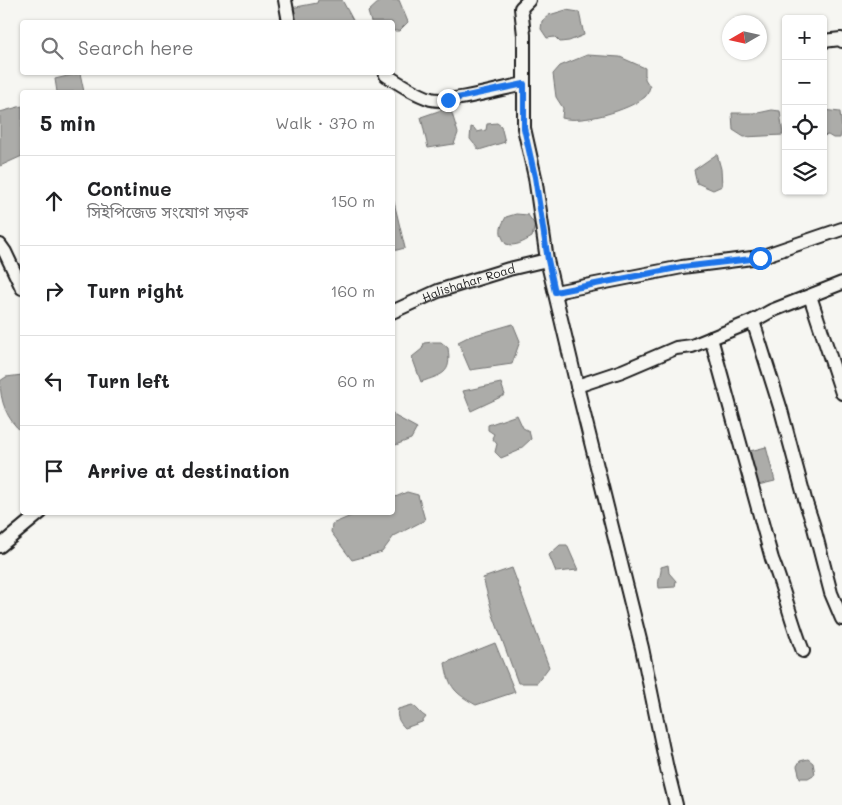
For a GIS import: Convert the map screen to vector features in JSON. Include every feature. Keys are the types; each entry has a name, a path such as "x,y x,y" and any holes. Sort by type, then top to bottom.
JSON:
{"street":[{"path":"285,0 289,20"},
{"path":"528,0 521,8 524,35 524,128 535,177 548,260 576,386 642,648 676,805"},
{"path":"827,41 840,39 842,41"},
{"path":"386,75 407,88 433,99 448,100 524,84"},
{"path":"555,292 682,267 760,258 842,228"},
{"path":"0,245 20,285"},
{"name":"Halishahar Road","path":"395,311 438,291 509,269 548,260"},
{"path":"576,386 622,371 676,348 692,346 753,321 771,311 842,283"},
{"path":"810,296 842,393"},
{"path":"753,321 814,524 831,593 842,619"},
{"path":"711,338 772,559 803,651"},
{"path":"0,546 37,515"}],"shaded area":[{"path":"318,0 342,0 353,20 294,20 291,8 317,3"},
{"path":"381,0 399,0 408,22 399,31 395,31 395,20 370,20 368,12"},
{"path":"566,10 579,12 584,35 569,41 560,42 555,37 547,38 541,29 542,21 549,15"},
{"path":"587,55 620,57 645,68 645,79 650,87 647,95 628,107 605,115 581,119 562,118 563,108 556,97 553,74 560,66"},
{"path":"80,75 84,90 57,90 55,79"},
{"path":"20,107 20,157 0,166 0,112"},
{"path":"450,107 458,133 454,144 428,148 421,117"},
{"path":"772,110 780,111 782,135 744,137 733,130 732,113 758,113"},
{"path":"827,110 840,112 842,130 840,138 833,138 828,135"},
{"path":"497,123 501,126 505,142 479,150 470,139 471,127 477,132 486,130 487,124"},
{"path":"717,154 721,169 722,186 713,190 697,183 694,170"},
{"path":"395,206 405,248 395,250"},
{"path":"516,214 528,215 535,225 532,237 516,244 506,244 501,234 502,225 506,217"},
{"path":"513,324 520,341 512,364 470,370 458,342 468,337"},
{"path":"441,342 448,348 447,369 440,375 421,382 412,357 422,349 424,343"},
{"path":"20,375 20,430 8,416 1,396 0,381 6,377"},
{"path":"501,383 505,395 471,411 463,391"},
{"path":"517,415 523,428 529,431 531,439 518,451 501,458 495,452 497,444 492,438 494,434 488,430 488,425"},
{"path":"395,416 417,428 411,439 395,445"},
{"path":"766,447 775,481 758,485 750,451"},
{"path":"407,492 418,495 425,520 394,536 382,552 352,560 331,532 332,524 353,515 395,515 395,497"},
{"path":"560,545 567,545 578,570 556,572 549,555"},
{"path":"668,565 669,573 676,581 675,587 659,588 661,567"},
{"path":"512,568 549,667 537,683 518,683 493,615 483,578"},
{"path":"495,643 515,692 476,705 454,689 445,663"},
{"path":"412,705 426,717 422,722 405,728 398,719 398,709"},
{"path":"808,759 813,763 815,774 808,778 800,778 797,766 800,761"}],"route":[{"path":"448,100 524,84 524,128 535,177 555,292 682,267 760,258"}]}
